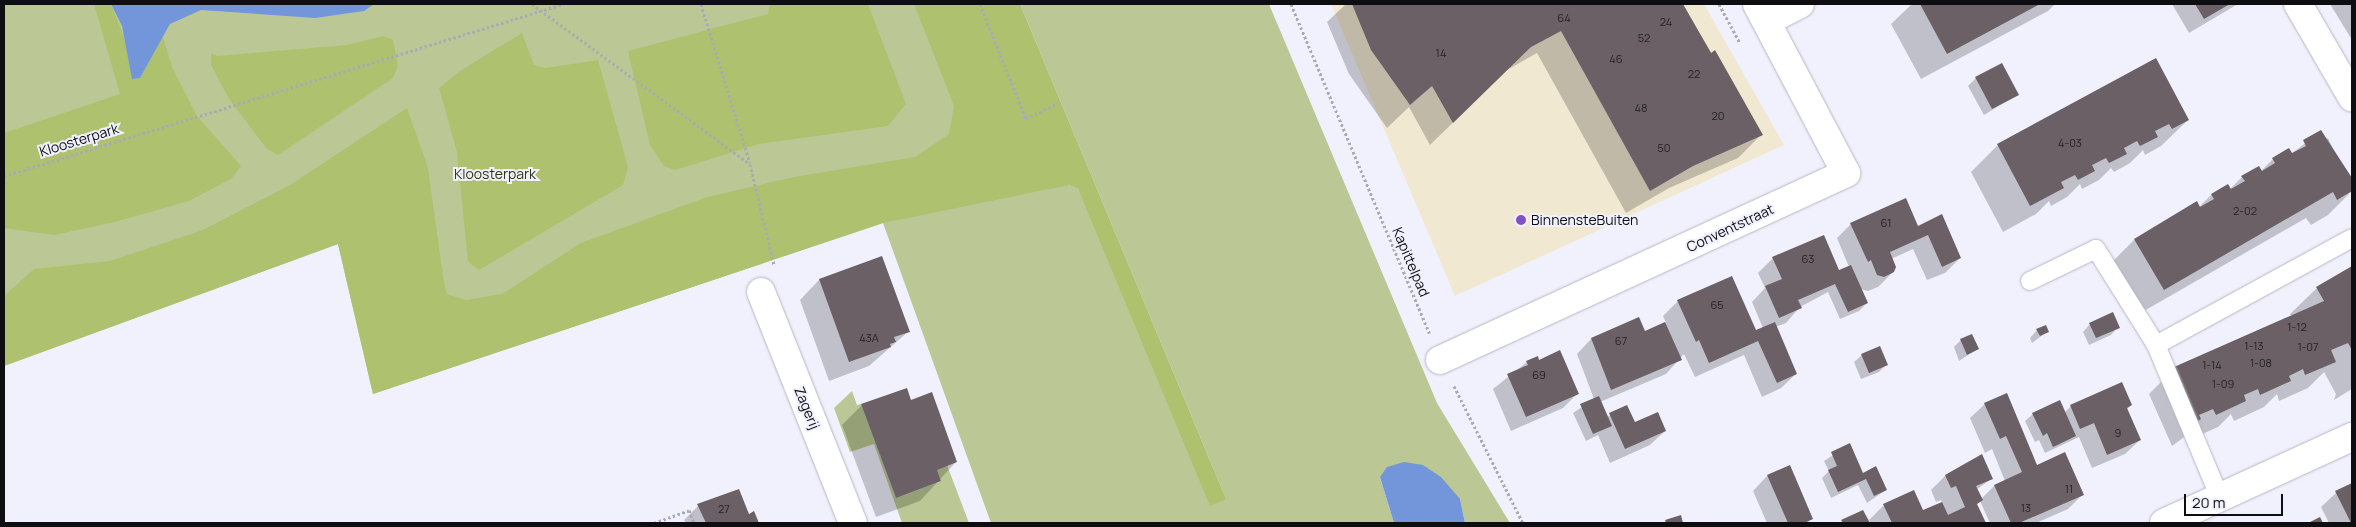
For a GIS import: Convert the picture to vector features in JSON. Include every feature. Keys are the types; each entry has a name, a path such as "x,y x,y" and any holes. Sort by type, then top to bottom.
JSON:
{"street":[{"path":"1762,12 1800,4"},
{"path":"2298,4 2352,97"},
{"name":"Conventstraat","path":"1440,360 1846,173 1762,12"},
{"name":"Zagerij","path":"761,292 853,523"},
{"path":"2164,523 2352,438"}],"lane":[{"path":"2156,345 2352,238"},
{"path":"2030,281 2096,249 2156,345 2220,498"}],"path":[{"path":"532,4 750,164"},
{"name":"Kloosterpark","path":"4,176 539,9 563,4"},
{"path":"701,4 750,164 777,280 761,292"},
{"path":"980,4 1026,119 1058,103"},
{"name":"Kapittelpad","path":"1291,4 1440,360 1523,523"},
{"path":"654,523 689,510 694,523"}],"shaded area":[{"name":"BinnensteBuiten","path":"1331,4 1704,4 1784,145 1455,296"}],"green space":[{"path":"4,4 1001,4 1069,185 1078,189 1226,499 1020,4 1269,4 1437,403 1510,523 1465,523 1460,499 1380,477 1394,523 991,523 883,223 373,394 338,244 4,366"},
{"path":"94,4 111,4 140,78 163,37 172,67 197,116 241,166 231,179 189,201 115,222 54,235 4,228 4,133 120,94"},
{"path":"770,4 868,4 906,104 888,126 759,144 675,170 664,166 650,145 628,51 768,14"},
{"path":"914,4 1020,4 1226,499 1210,506 1078,189 1069,185 883,223 373,394 338,244 4,366 4,296 34,269 110,261 203,230 290,185 407,108 428,168 447,294 466,300 502,294 581,243 707,197 794,177 915,157 949,134 954,106"},
{"path":"522,33 534,65 545,68 598,60 628,167 623,185 479,270 468,262 457,152 439,88 460,71"},
{"path":"384,36 393,40 398,66 393,78 278,155 267,149 229,99 211,65 211,53 217,56 347,45"},
{"path":"852,391 857,405 861,404 896,498 941,481 937,470 947,465 969,523 902,523 874,444 850,452 834,408"}],"water":[{"path":"111,4 374,4 364,11 315,18 201,10 170,24 140,78 132,79 122,26"},
{"path":"1404,462 1423,465 1441,477 1460,499 1465,523 1394,523 1380,477 1387,467"}],"building":[{"path":"1352,4 1683,4 1711,53 1715,50 1763,135 1693,166 1650,191 1561,31 1531,47 1453,123 1432,86 1410,105 1371,50"},
{"path":"1920,4 2040,4 1947,54"},
{"path":"2195,4 2230,4 2204,19"},
{"path":"2156,58 2189,120 2172,129 2169,124 2155,131 2158,137 2140,146 2137,141 2124,148 2127,154 2109,163 2106,158 2092,165 2095,171 2078,180 2075,175 2061,182 2064,188 2030,206 1997,144"},
{"path":"2002,63 2019,95 1992,109 1975,77"},
{"path":"2321,130 2352,178 2352,191 2337,200 2333,192 2164,290 2134,239 2197,201 2200,207 2214,199 2211,194 2228,184 2231,189 2245,181 2241,176 2259,166 2262,171 2275,163 2272,158 2289,148 2292,153 2306,146 2303,140"},
{"path":"1906,198 1918,226 1942,214 1961,258 1942,267 1928,235 1890,252 1896,267 1894,272 1884,277 1877,275 1871,260 1868,262 1850,223"},
{"path":"1824,235 1839,270 1851,265 1868,303 1848,312 1835,284 1798,300 1802,308 1779,318 1765,286 1782,279 1772,257"},
{"path":"882,256 910,332 894,337 896,342 890,344 891,347 849,362 819,279"},
{"path":"2352,266 2352,350 2348,343 2331,350 2336,362 2305,375 2303,369 2289,376 2291,381 2260,395 2258,389 2244,395 2246,401 2216,415 2213,409 2199,415 2201,419 2198,421 2174,367 2324,301 2316,287"},
{"path":"1732,276 1756,330 1775,322 1797,374 1777,383 1758,341 1709,363 1699,340 1696,342 1677,300"},
{"path":"2113,312 2120,328 2096,338 2089,323"},
{"path":"1639,317 1645,331 1665,322 1682,360 1611,390 1591,338"},
{"path":"2046,325 2049,332 2040,336 2036,329"},
{"path":"1972,334 1979,349 1967,355 1960,339"},
{"path":"1880,346 1888,365 1869,373 1861,354"},
{"path":"1560,350 1579,394 1526,417 1507,374 1528,365 1526,361 1538,356 1539,360"},
{"path":"2122,382 2132,405 2127,408 2141,440 2107,455 2094,423 2080,429 2070,405"},
{"path":"907,388 911,400 932,392 957,462 937,470 941,481 896,498 861,404"},
{"path":"2007,393 2037,465 2065,452 2084,495 2019,523 2011,523 1994,485 2022,472 2006,436 2000,439 1984,403"},
{"path":"1599,396 1612,426 1593,434 1580,404"},
{"path":"2060,400 2076,436 2053,447 2047,433 2043,436 2032,413"},
{"path":"1627,405 1635,422 1658,412 1666,431 1625,449 1609,413"},
{"path":"1850,443 1863,473 1876,466 1887,490 1874,496 1866,479 1838,492 1828,470 1837,466 1831,452"},
{"path":"1982,454 1993,479 1976,486 1983,500 1977,504 1986,523 1892,523 1883,504 1914,490 1923,510 1942,502 1948,515 1965,507 1956,486 1951,488 1945,475"},
{"path":"1790,465 1813,519 1804,523 1788,523 1767,475"},
{"path":"2352,483 2352,523 2351,523 2335,491"},
{"path":"739,489 749,514 754,511 759,523 706,523 697,504"},
{"path":"1863,510 1870,523 1843,523 1841,520"},
{"path":"1681,515 1683,523 1666,523 1665,520"},
{"path":"2320,517 2323,523 2308,523"}],"place":[{"name":"BinnensteBuiten","path":"1521,220"}]}
